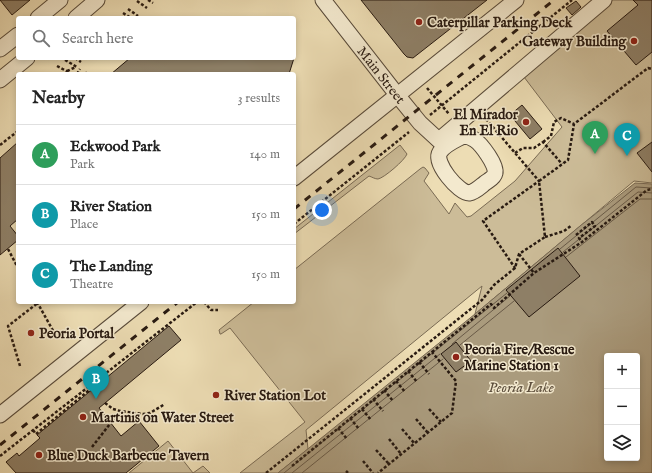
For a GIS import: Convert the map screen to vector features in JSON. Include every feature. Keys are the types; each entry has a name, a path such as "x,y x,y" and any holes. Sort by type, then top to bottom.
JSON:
{"street":[{"path":"40,16 60,0"},
{"path":"78,16 97,0"},
{"name":"Main Street","path":"323,0 420,123 442,143 604,0"},
{"path":"296,176 516,0"},
{"path":"0,49 16,37"},
{"path":"0,54 13,69"},
{"path":"0,80 24,60"},
{"path":"0,415 139,304"}],"path":[{"path":"148,0 153,3"},
{"path":"436,109 572,0"},
{"path":"137,1 147,8"},
{"path":"128,9 138,16"},
{"path":"123,13 128,16"},
{"path":"57,66 67,71 77,66 65,60"},
{"path":"78,72 80,68"},
{"path":"516,268 483,221 568,160 574,124 651,68"},
{"path":"515,153 523,148 534,148 551,136 554,122 561,118 574,124"},
{"path":"0,145 16,133"},
{"path":"296,222 407,133"},
{"path":"543,142 562,164"},
{"path":"539,181 545,237"},
{"path":"292,466 491,304 494,308 534,273 582,242 647,190 652,190"},
{"path":"576,235 592,222 595,226 579,238 582,242"},
{"path":"266,473 482,300 494,286 516,268 519,254 545,237 564,231 572,225"},
{"path":"8,249 16,264"},
{"path":"519,254 534,273"},
{"path":"20,366 8,326 36,304"},
{"path":"39,304 56,336"},
{"path":"0,456 194,304"},
{"path":"206,304 211,310 218,310"},
{"path":"378,473 452,414 456,382 432,352"},
{"path":"419,362 429,374"},
{"path":"408,371 417,382"},
{"path":"396,381 405,392"},
{"path":"33,430 36,434 93,387"},
{"path":"384,390 393,401"},
{"path":"373,400 383,411"},
{"path":"105,403 113,409 143,414 150,413 165,404"},
{"path":"429,408 441,422"},
{"path":"362,409 371,420"},
{"path":"92,447 120,411"},
{"path":"55,413 58,417"},
{"path":"350,418 359,429"},
{"path":"416,419 428,433"},
{"path":"338,428 347,439"},
{"path":"402,429 415,444"},
{"path":"389,439 401,454"},
{"path":"376,450 389,464"},
{"path":"363,461 373,473"}],"shaded area":[{"path":"606,0 652,0 652,183 634,181 475,314 482,286 306,430 308,449 278,473 240,473 305,422 230,328 221,334 219,330 252,304 296,304 296,268 423,167 429,173 424,181 449,214 455,203 467,217 471,216 515,181 562,127 524,77"},
{"path":"400,145 407,154 385,176 378,179 369,176 296,232 296,227"},
{"path":"168,441 193,473 129,473"},
{"path":"203,466 210,473 193,473"}],"water":[{"name":"Peoria Lake","path":"635,183 652,184 652,473 278,473 475,314 580,226"}],"building":[{"path":"0,0 30,0 12,15"},
{"name":"Caterpillar Parking Deck","path":"361,0 487,0 413,58 407,57 404,54"},
{"name":"Gateway Building","path":"633,0 652,0 652,52 636,65 607,31 638,5"},
{"path":"576,1 581,7 572,15 566,8"},
{"path":"128,60 293,60 290,72 113,72"},
{"path":"522,105 542,129 530,139 510,115"},
{"path":"652,142 652,172 637,153"},
{"path":"16,144 16,221 10,226 16,234 16,242 0,255 0,158"},
{"path":"558,248 580,276 529,317 506,290"},
{"path":"169,326 181,340 99,408 121,436 139,421 159,446 126,473 16,473 6,462 17,453 19,456 40,438 37,435"},
{"name":"Peoria Fire/Rescue Marine Station 1","path":"456,342 471,361 456,372 441,354"}],"railway":[{"path":"296,207 554,0"},
{"path":"0,445 176,304"}],"place":[{"name":"Caterpillar Parking Deck","path":"419,22"},
{"name":"Gateway Building","path":"634,41"},
{"name":"El Mirador En El Rio","path":"526,122"},
{"name":"Eckwood Park","path":"595,154"},
{"name":"The Landing","path":"627,156"},
{"name":"Peoria Portal","path":"31,333"},
{"name":"Peoria Fire/Rescue Marine Station 1","path":"456,357"},
{"name":"River Station Lot","path":"216,395"},
{"name":"River Station","path":"96,399"},
{"name":"Martinis on Water Street","path":"83,417"},
{"name":"Blue Duck Barbecue Tavern","path":"39,455"}]}
